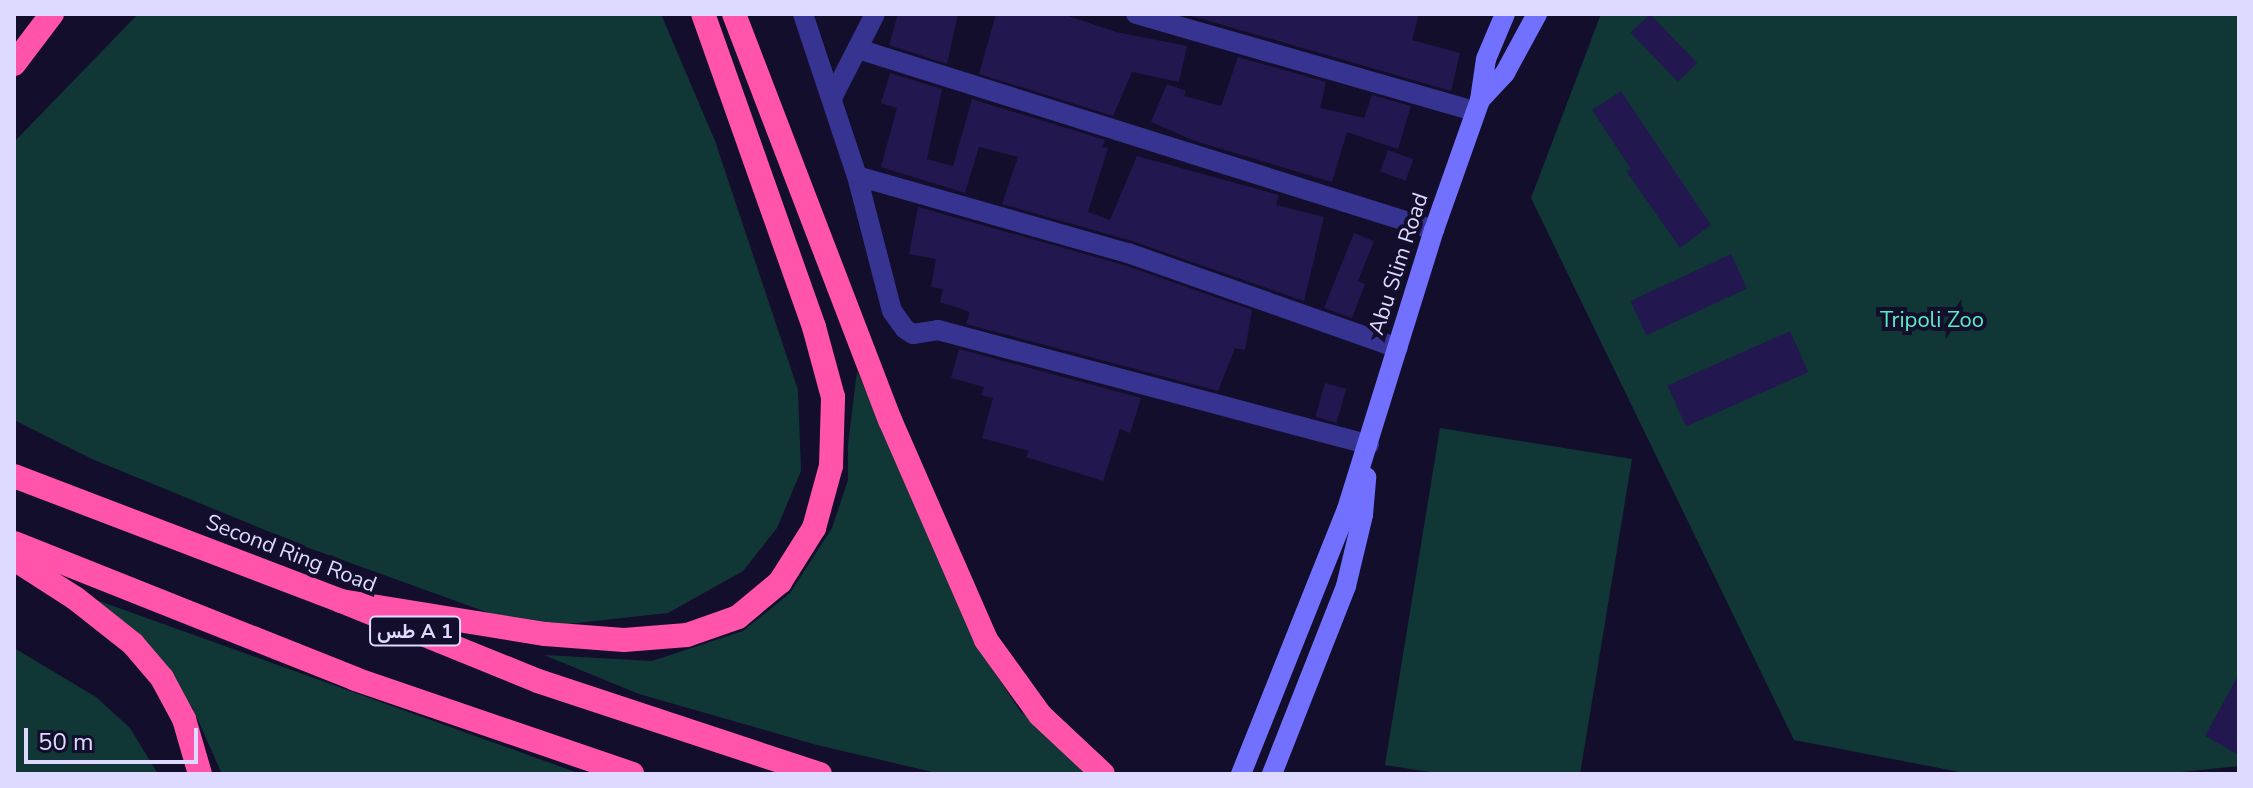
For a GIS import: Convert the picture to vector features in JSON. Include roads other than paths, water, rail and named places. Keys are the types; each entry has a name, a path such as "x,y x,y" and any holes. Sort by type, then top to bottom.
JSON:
{"highway":[{"path":"14,64 52,14"},
{"path":"341,601 545,634 624,640 687,635 738,617 780,582 814,528 831,466 833,397 814,327 703,14"},
{"path":"734,14 890,420 986,640 1040,715 1103,774"},
{"name":"Second Ring Road","path":"14,476 341,601 538,681 820,774"},
{"path":"14,543 355,679 632,774"},
{"path":"14,559 75,598 133,644 162,678 184,719 200,774"}],"main road":[{"name":"Abu Slim Road","path":"1241,774 1263,726 1369,445 1434,230 1478,106 1486,59 1505,14"},
{"name":"Abu Slim Road","path":"1478,106 1505,73 1537,14"},
{"name":"Abu Slim Road","path":"1272,774 1346,586 1363,515 1369,445"}],"street":[{"path":"803,14 857,176 892,311 897,321 913,334 938,330 1369,445"},
{"path":"832,98 875,14"},
{"path":"1136,14 1478,106"},
{"path":"858,49 1434,230"},
{"path":"857,176 1128,253 1398,348"}],"park label":[{"name":"Tripoli Zoo","path":"1932,321"}]}
